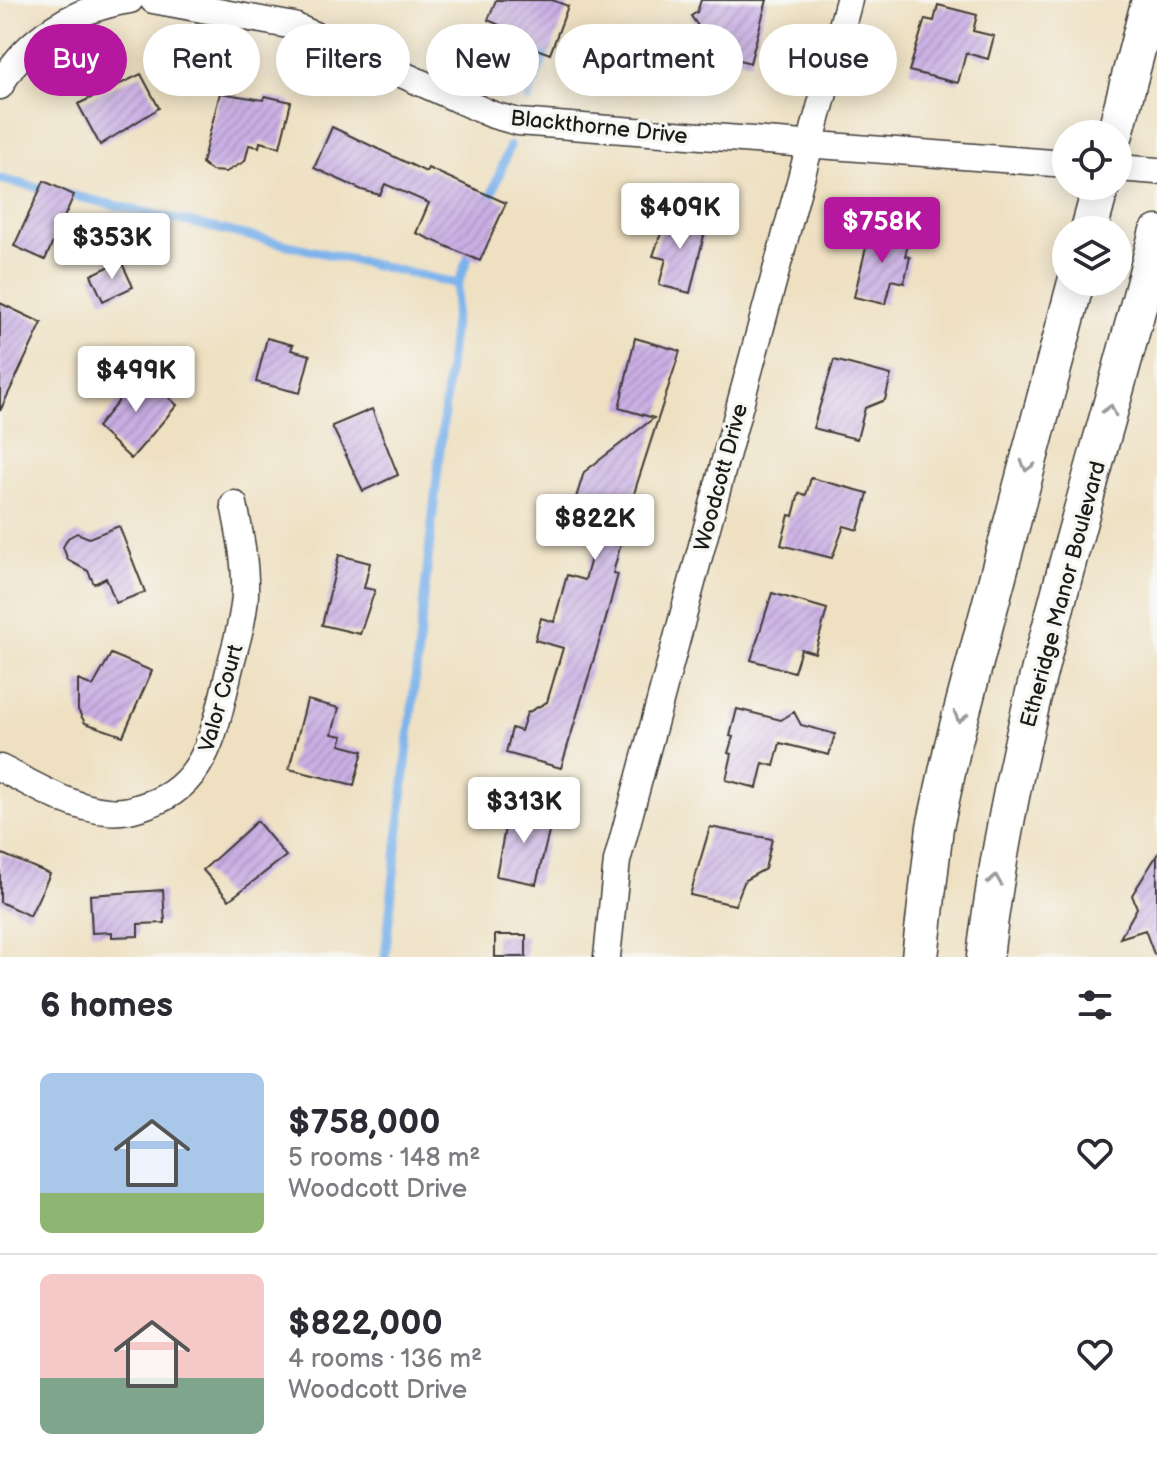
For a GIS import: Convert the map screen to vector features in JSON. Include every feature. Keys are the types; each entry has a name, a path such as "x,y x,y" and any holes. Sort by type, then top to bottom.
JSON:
{"main road":[{"path":"1119,120 1150,0"},
{"name":"Etheridge Manor Boulevard","path":"985,957 997,864 1042,661 1157,234"},
{"path":"920,957 935,827 953,745 1072,296"}],"street":[{"path":"0,86 10,68 54,27 89,8 130,0"},
{"name":"Blackthorne Drive","path":"153,0 294,26 493,115 518,122 1052,163"},
{"name":"Woodcott Drive","path":"607,957 617,861 849,0"},
{"path":"1132,169 1157,171"},
{"name":"Valor Court","path":"0,768 86,807 107,811 129,811 159,801 185,783 201,764 211,742 241,620 244,553 234,504"}],"building":[{"path":"496,0 552,0 568,6 561,24 555,24 555,41 550,54 539,50 539,24 497,24 488,20"},
{"path":"701,0 767,0 750,63 743,61 743,24 697,24 691,16 697,12"},
{"path":"938,5 977,15 973,31 994,36 988,59 966,53 958,83 909,71 925,19 934,21"},
{"path":"141,74 143,96 153,96 159,108 100,145 78,104 95,96 127,96 127,81"},
{"path":"219,96 263,100 265,96 291,102 280,147 260,142 259,147 249,145 245,161 226,172 212,171 202,163"},
{"path":"332,127 426,172 428,168 506,203 480,261 416,233 429,203 385,184 380,195 362,190 314,168"},
{"path":"44,181 74,195 45,260 14,246"},
{"path":"668,213 707,223 690,293 659,285 666,259 653,256"},
{"path":"871,227 910,236 905,256 910,257 904,283 891,280 885,304 854,297"},
{"path":"121,261 133,287 103,301 91,275"},
{"path":"0,303 42,323 0,411"},
{"path":"267,338 293,345 291,350 310,355 300,393 256,382"},
{"path":"635,338 680,351 636,487 613,573 618,574 561,768 506,753 512,728 521,731 527,713 547,702 563,648 535,640 541,618 554,622 567,575 585,580 600,525 571,514 584,472 654,418 619,408"},
{"path":"834,360 891,375 885,400 865,408 857,439 813,428"},
{"path":"139,370 177,405 131,459 97,427 118,402 118,385"},
{"path":"372,409 398,475 363,491 332,426"},
{"path":"811,478 868,493 858,530 844,526 832,558 781,545 789,515 793,516 799,493 806,495"},
{"path":"119,526 145,592 116,603 106,578 94,584 88,571 68,560 63,547 68,538 77,533 89,538"},
{"path":"339,555 370,563 364,588 375,590 360,634 322,625"},
{"path":"772,593 827,609 815,653 801,649 794,672 751,660"},
{"path":"111,654 152,671 123,736 85,723 78,710 78,680 93,686"},
{"path":"307,700 339,708 332,734 343,736 340,745 363,751 354,785 289,769"},
{"path":"737,709 781,720 794,712 801,725 835,734 829,755 780,743 774,766 763,763 757,788 726,780 732,754 728,753 733,737 730,736"},
{"path":"509,807 553,816 536,884 496,876"},
{"path":"257,821 286,856 229,900 203,870"},
{"path":"710,827 772,839 765,869 745,880 735,905 690,895"},
{"path":"0,853 50,874 30,916 0,902"},
{"path":"1157,855 1157,954 1154,954 1145,930 1120,938 1137,908 1132,895"},
{"path":"163,890 165,923 138,924 138,936 112,937 112,932 92,933 90,895"},
{"path":"495,935 526,935 526,957 495,957"}],"waterway":[{"path":"528,99 549,42"},
{"path":"487,207 510,146"},
{"path":"0,179 458,284"},
{"path":"385,957 458,284 472,247"}]}
